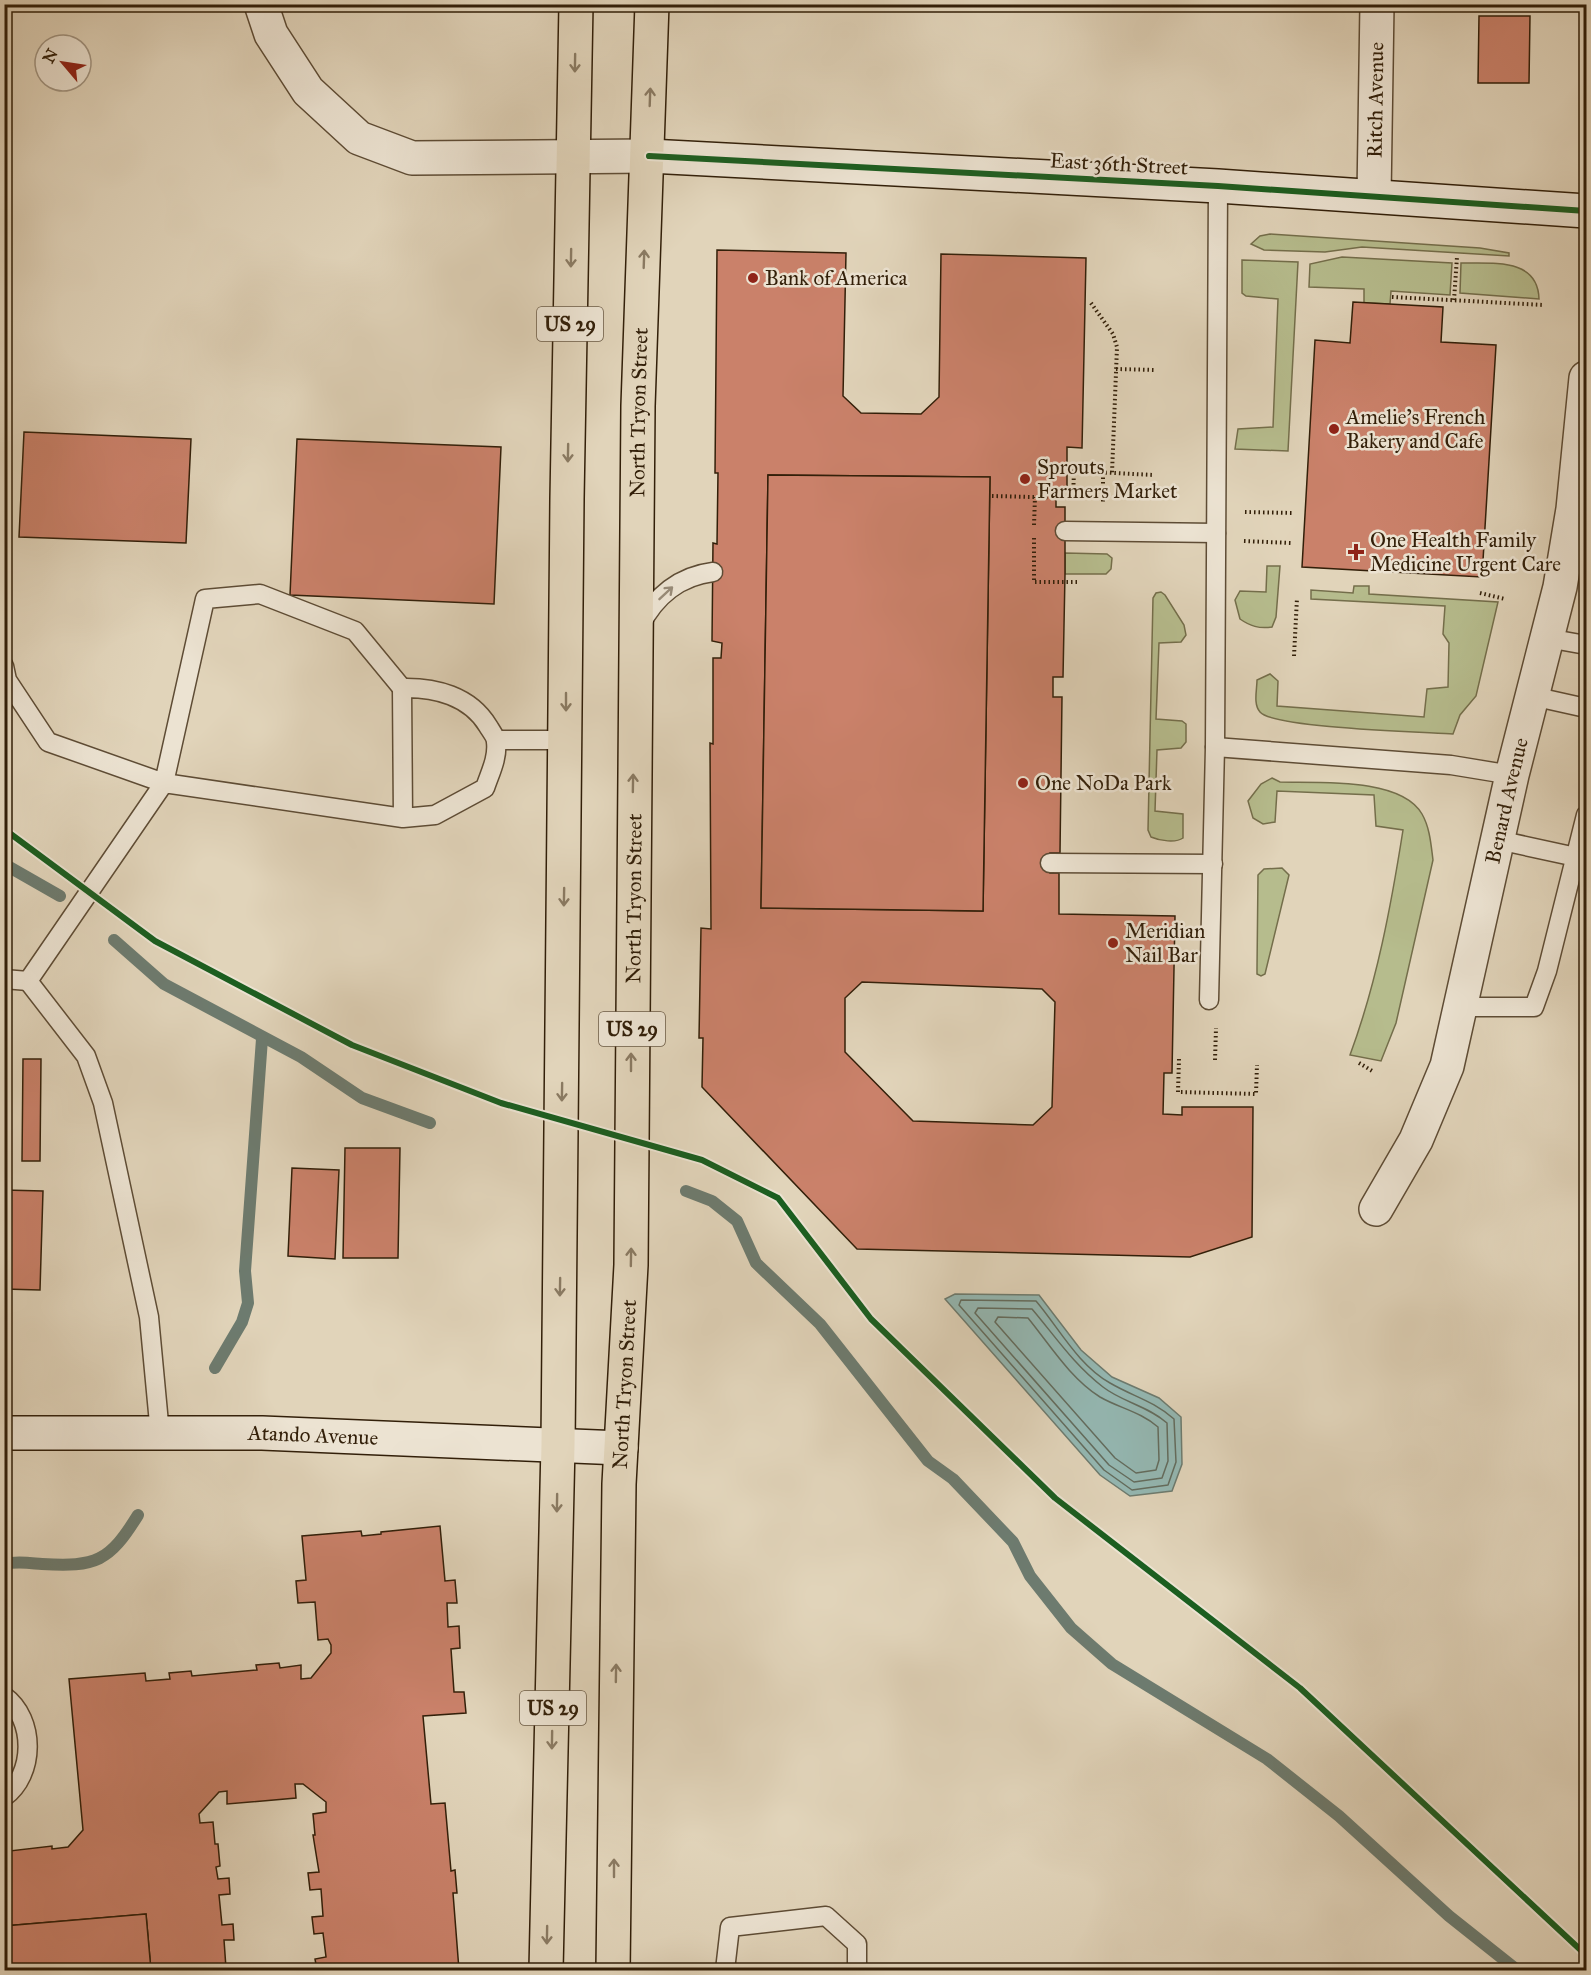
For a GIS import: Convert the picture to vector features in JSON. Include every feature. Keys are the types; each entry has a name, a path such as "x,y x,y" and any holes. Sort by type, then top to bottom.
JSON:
{"main road":[{"name":"US 29","path":"546,1971 558,1445 576,4"},
{"name":"North Tryon Street","path":"613,1971 621,1448 631,1265 638,406 649,156 652,4"}],"street":[{"name":"East 36th Street","path":"261,4 271,34 308,91 359,138 412,158 649,156 1218,186 1587,211"},
{"name":"Ritch Avenue","path":"1374,196 1377,4"},
{"name":"Benard Avenue","path":"1376,1209 1416,1140 1447,1066 1512,775 1560,587 1573,509 1587,378"},
{"name":"Atando Avenue","path":"4,1433 262,1432 621,1448"}],"lane":[{"path":"1209,1000 1215,747 1218,186"},
{"path":"1065,531 1216,537"},
{"path":"635,636 645,615 661,596 680,580 713,572"},
{"path":"28,981 164,783 205,599 260,594 355,631 402,688 403,818"},
{"path":"1547,638 1587,645"},
{"path":"4,666 6,680 48,742 164,783 403,818 435,815 485,788 495,760 496,740 482,716 456,697 426,687 402,688"},
{"path":"1532,696 1587,708"},
{"path":"496,740 566,740"},
{"path":"1215,747 1451,765 1512,775"},
{"path":"1460,1007 1534,1007 1547,971 1587,815"},
{"path":"1498,840 1576,858"},
{"path":"1050,863 1212,864"},
{"path":"4,979 28,981 86,1056 103,1103 148,1317 160,1434"},
{"path":"4,1696 22,1720 28,1743 28,1760 22,1777 4,1797"},
{"path":"724,1971 730,1927 826,1916 857,1944 857,1971"}],"path":[{"path":"1454,300 1457,257"},
{"path":"1392,297 1544,305"},
{"path":"1090,303 1113,334 1117,347 1112,473"},
{"path":"1116,369 1156,370"},
{"path":"992,496 1073,498 1074,471 1154,475"},
{"path":"1035,497 1034,582 1077,582"},
{"path":"1216,512 1293,513"},
{"path":"1216,537 1291,543"},
{"path":"1480,593 1504,599"},
{"path":"1294,656 1297,598"},
{"path":"1179,1059 1178,1092 1256,1094 1257,1065"},
{"path":"1359,1063 1374,1072"}],"green space":[{"path":"1270,234 1480,248 1509,253 1509,256 1362,247 1325,252 1264,250 1251,244 1260,236"},
{"path":"1342,257 1452,263 1450,295 1391,291 1390,304 1364,303 1364,289 1309,287 1310,264"},
{"path":"1242,260 1298,262 1288,451 1235,449 1238,429 1273,427 1278,299 1246,296 1242,293"},
{"path":"1461,263 1499,264 1522,269 1537,285 1539,299 1460,293"},
{"path":"1065,553 1107,554 1112,558 1111,569 1106,574 1065,574"},
{"path":"1267,566 1280,566 1276,617 1272,627 1259,627 1240,619 1235,600 1240,591 1266,592"},
{"path":"1354,586 1369,586 1369,594 1498,602 1476,696 1460,715 1453,734 1291,722 1260,712 1256,701 1257,680 1270,674 1278,681 1277,706 1424,717 1427,689 1448,687 1449,643 1443,634 1445,606 1311,599 1311,590 1353,593"},
{"path":"1161,592 1184,625 1186,635 1181,642 1159,643 1156,719 1182,721 1186,724 1186,742 1181,748 1157,750 1155,811 1183,814 1183,838 1172,841 1151,837 1148,830 1153,598 1156,593"},
{"path":"1272,778 1280,782 1357,784 1378,788 1411,802 1425,819 1433,860 1396,1023 1381,1061 1350,1055 1368,1000 1382,944 1403,830 1376,826 1374,795 1277,791 1275,822 1263,824 1253,818 1248,801 1261,784"},
{"path":"1282,868 1289,875 1265,974 1261,976 1257,974 1258,875 1264,869"}],"water":[{"path":"955,1294 1039,1295 1081,1350 1112,1377 1159,1398 1181,1417 1182,1464 1172,1491 1130,1496 1100,1475 945,1299"}],"building":[{"path":"1479,16 1530,16 1529,83 1478,83"},
{"name":"One NoDa Park","path":"717,250 846,253 843,396 861,413 921,414 939,397 941,254 1086,258 1082,448 1067,447 1067,489 1056,488 1056,507 1065,507 1065,574 1063,677 1053,677 1053,697 1062,697 1060,853 1050,853 1050,873 1059,873 1059,914 1175,916 1172,1073 1164,1073 1163,1114 1182,1115 1182,1107 1253,1107 1252,1237 1190,1257 857,1249 702,1087 703,1038 699,1038 701,928 711,929 710,743 713,744 713,658 721,658 722,643 712,641 713,543 717,544 718,473 715,473","holes":["768,475 990,477 983,911 761,908","862,982 1042,989 1055,1002 1052,1107 1033,1125 913,1121 845,1052 845,998"]},
{"path":"1353,302 1443,307 1441,342 1496,345 1482,577 1302,567 1315,340 1350,343"},
{"path":"24,432 191,439 186,543 19,537"},
{"path":"297,439 501,447 494,604 290,595"},
{"path":"768,475 990,477 983,911 761,908"},
{"path":"23,1059 41,1059 40,1161 22,1161"},
{"path":"345,1148 400,1148 398,1258 343,1258"},
{"path":"292,1168 339,1170 335,1259 288,1256"},
{"path":"4,1190 43,1191 40,1290 4,1289"},
{"path":"440,1526 445,1581 455,1580 457,1603 447,1603 448,1627 459,1626 460,1648 451,1649 454,1692 464,1692 466,1713 423,1716 431,1804 445,1803 451,1871 455,1870 457,1893 453,1893 459,1970 317,1970 315,1959 326,1957 323,1933 314,1934 312,1917 323,1916 321,1889 310,1890 308,1873 319,1872 313,1835 315,1835 313,1814 326,1812 326,1802 303,1784 295,1784 296,1798 227,1804 227,1791 219,1792 199,1814 200,1823 213,1822 220,1866 216,1867 218,1879 229,1878 230,1894 219,1895 222,1925 233,1924 234,1940 224,1940 226,1968 236,1966 237,1970 151,1970 146,1914 4,1926 4,1846 10,1846 10,1851 52,1846 52,1849 68,1847 83,1830 69,1679 145,1673 146,1681 170,1679 169,1673 191,1671 192,1676 257,1670 256,1665 279,1663 280,1668 301,1665 301,1679 311,1678 331,1653 331,1645 328,1639 318,1640 315,1602 298,1603 296,1581 306,1580 302,1536 361,1531 362,1536"},
{"path":"146,1914 151,1970 4,1970 4,1926"}],"waterway":[{"path":"4,864 60,896"},
{"path":"114,940 164,984 301,1057 362,1098 430,1123"},
{"path":"215,1368 242,1322 248,1303 245,1271 262,1039"},
{"path":"686,1191 712,1201 737,1221 756,1263 820,1324 928,1461 953,1479 1013,1542 1030,1576 1071,1628 1112,1664 1267,1759 1339,1816 1449,1916 1517,1970"},
{"path":"4,1564 18,1562 76,1564 99,1558 118,1543 138,1515"}],"cycle path":[{"path":"649,156 1218,186 1586,211"},
{"path":"4,829 155,941 352,1045 501,1103 702,1160 778,1198 871,1319 1055,1498 1300,1688 1586,1955"}],"place":[{"name":"Bank of America","path":"753,278"},
{"name":"Amelie’s French Bakery and Cafe","path":"1334,429"},
{"name":"Sprouts Farmers Market","path":"1025,479"},
{"name":"One Health Family Medicine Urgent Care","path":"1356,552"},
{"name":"One NoDa Park","path":"1023,783"},
{"name":"Meridian Nail Bar","path":"1113,943"}]}
